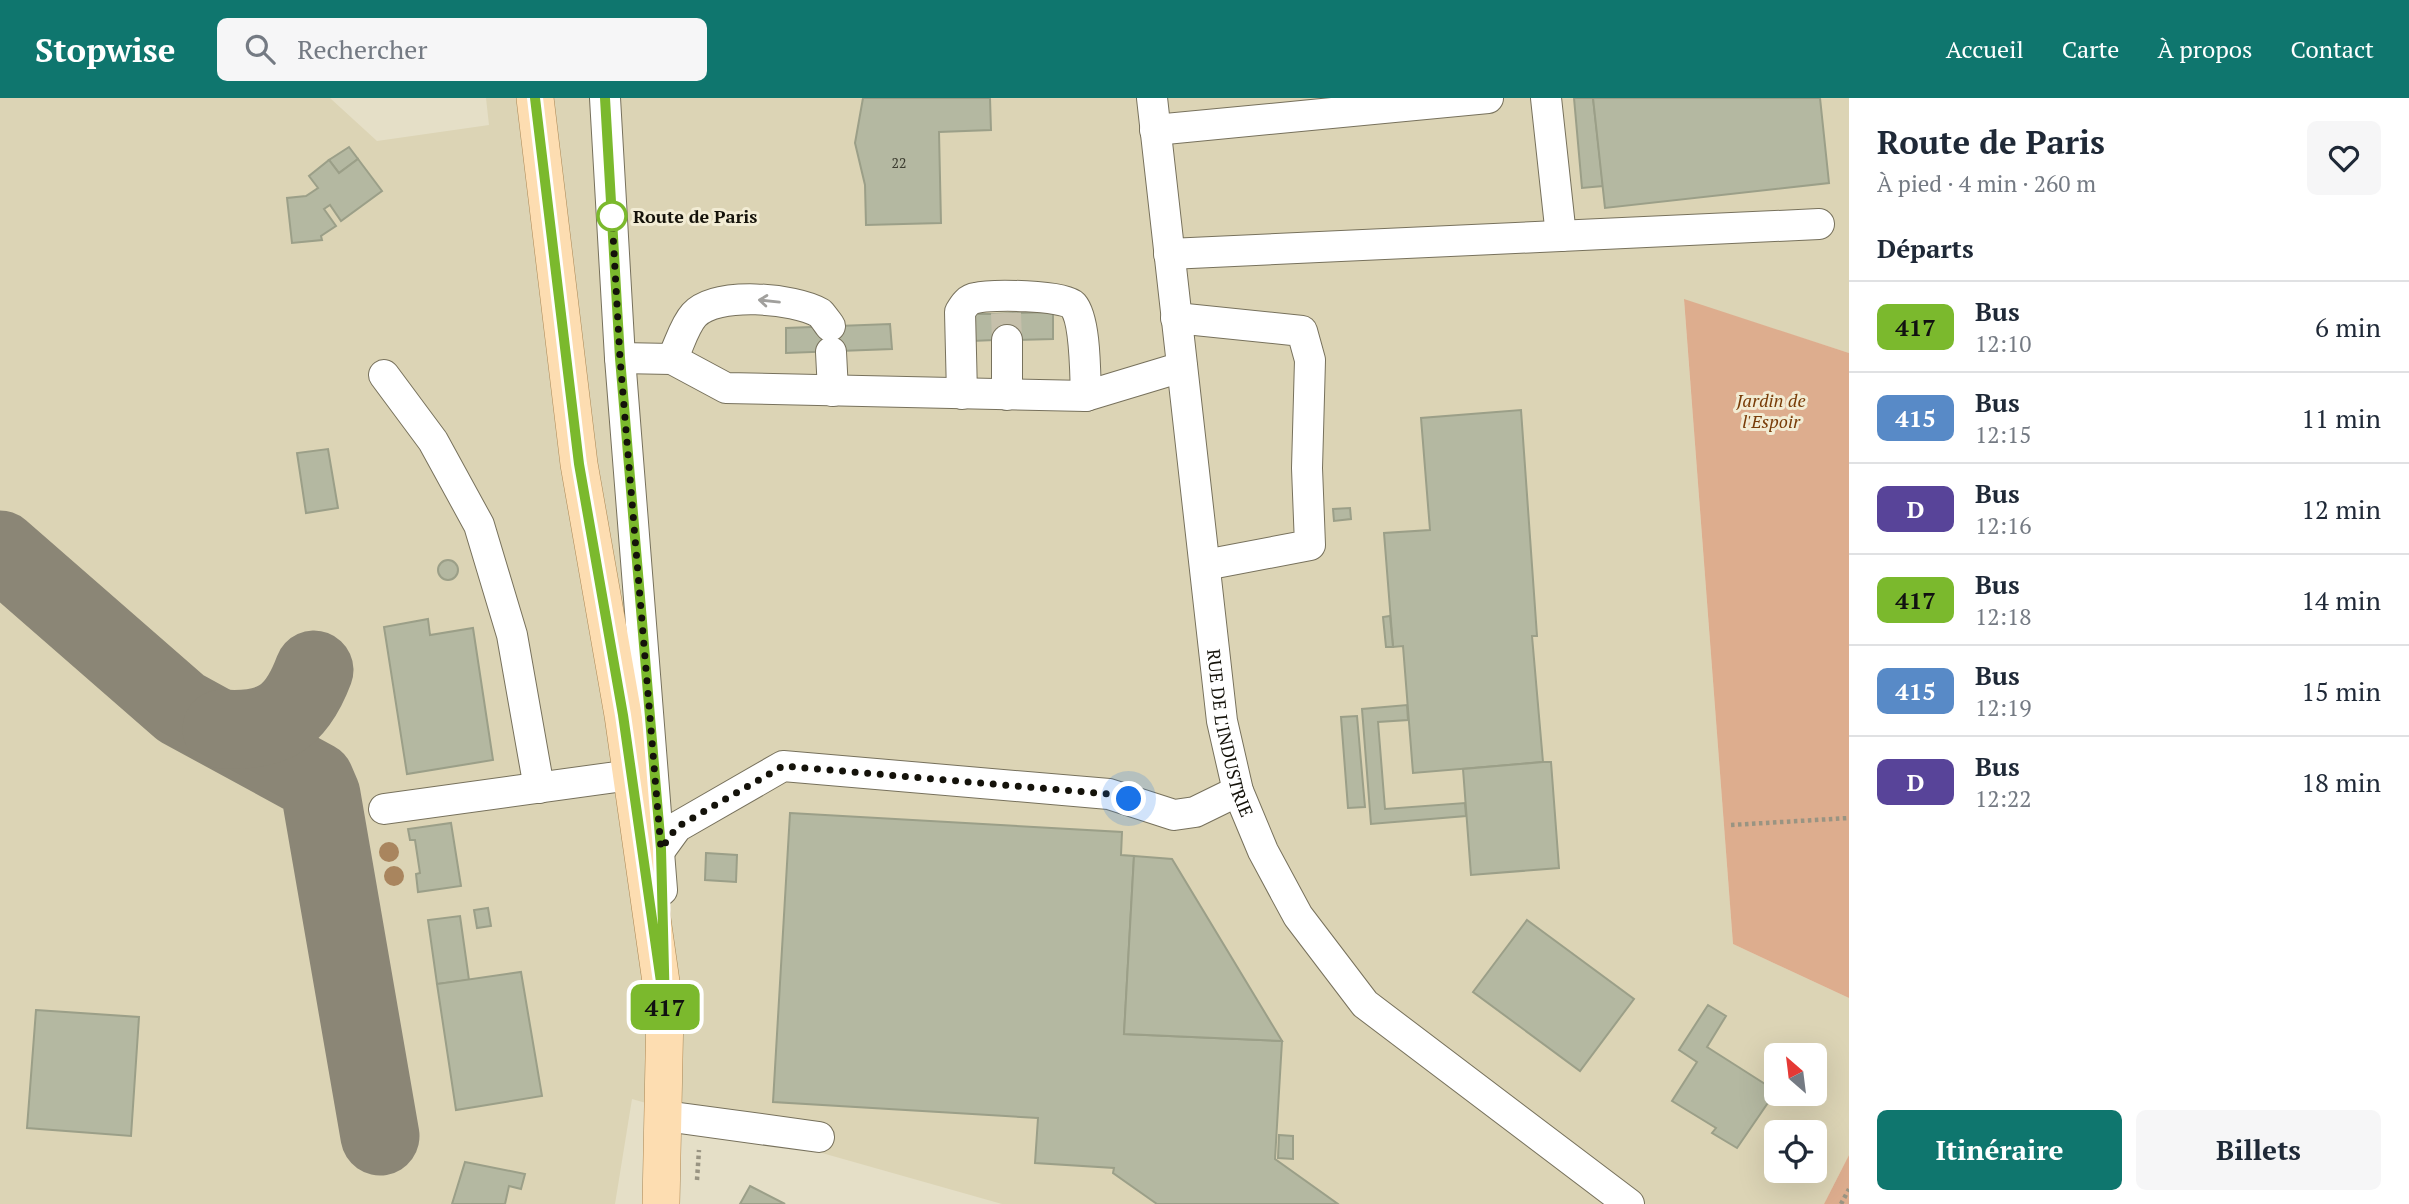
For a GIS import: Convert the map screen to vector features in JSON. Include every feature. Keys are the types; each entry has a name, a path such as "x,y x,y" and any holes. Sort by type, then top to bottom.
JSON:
{"main road":[{"path":"534,98 579,464 631,775 665,1010 665,1116 661,1204"}],"street":[{"path":"605,98 620,358 661,849 665,1010"},
{"name":"RUE DE L'INDUSTRIE","path":"1152,98 1222,721 1237,791 1298,916 1365,1004 1629,1204"},
{"path":"1155,130 1488,98"},
{"path":"1546,98 1561,236"},
{"path":"1169,254 1819,224"},
{"path":"962,394 960,312 965,303 975,298 1006,317 1062,299 1072,305 1079,317 1086,397"},
{"path":"672,359 693,316 707,306 732,299 777,302 821,314 830,339 833,391"},
{"path":"1006,317 1007,395"},
{"path":"1176,318 1302,331 1310,360 1307,468 1311,545 1205,565"},
{"path":"620,358 672,359 726,388 1086,397 1182,367"},
{"path":"384,375 433,441 479,525 512,635 540,788"},
{"path":"661,849 677,827 742,787 783,766 1109,794 1174,815 1195,812 1237,791"},
{"path":"384,809 631,775"},
{"path":"665,1116 819,1138"}],"path":[{"path":"1731,825 1849,818"},
{"path":"1841,1204 1849,1189"}],"shaded area":[{"path":"0,98 330,98 377,141 489,125 486,98 1849,98 1849,353 1684,300 1733,944 1849,998 1849,1155 1824,1204 1002,1204 632,1099 615,1204 0,1204"}],"green space":[{"name":"Jardin de l'Espoir","path":"1684,299 1849,353 1849,998 1733,944"},
{"path":"1849,1155 1849,1204 1824,1204"}],"building":[{"path":"863,98 990,98 991,130 939,132 941,223 866,225 865,185 855,143"},
{"path":"1574,98 1593,98 1603,186 1582,188"},
{"path":"1593,98 1820,98 1829,183 1605,208"},
{"path":"349,147 358,159 339,173 329,160"},
{"path":"358,159 382,191 341,221 330,205 324,209 336,226 321,236 322,240 292,243 287,198 306,196 318,188 309,176 329,160 339,173"},
{"path":"1053,312 1053,339 1013,340 1013,313"},
{"path":"1013,313 1013,340 994,340 994,314"},
{"path":"972,314 994,314 994,340 972,341"},
{"path":"890,324 892,349 786,353 786,328"},
{"path":"1521,410 1537,636 1532,636 1543,762 1413,773 1403,646 1393,647 1384,533 1430,530 1421,418"},
{"path":"328,449 338,508 306,513 297,453"},
{"path":"1350,508 1351,519 1334,521 1333,509"},
{"path":"448,560 455,563 458,570 455,577 448,580 441,577 438,570 441,563"},
{"path":"1390,616 1393,647 1386,647 1383,617"},
{"path":"428,619 430,635 473,628 493,760 407,774 384,627"},
{"path":"1407,705 1408,720 1378,722 1385,809 1465,803 1466,816 1371,824 1362,709"},
{"path":"1357,716 1365,807 1348,808 1341,717"},
{"path":"1551,762 1559,868 1471,875 1463,769"},
{"path":"790,813 1122,832 1121,855 1134,856 1124,1034 1282,1041 1275,1159 1338,1204 1157,1204 1113,1173 1114,1168 1035,1163 1038,1118 773,1102"},
{"path":"451,823 461,886 418,892 416,874 420,873 415,840 410,840 408,829"},
{"path":"706,853 737,855 736,882 705,880"},
{"path":"1134,856 1172,859 1282,1041 1124,1034"},
{"path":"488,908 491,926 477,928 474,910"},
{"path":"460,916 469,980 437,984 428,920"},
{"path":"1527,920 1634,999 1580,1071 1473,992"},
{"path":"521,972 542,1096 456,1110 437,984"},
{"path":"1708,1005 1726,1016 1707,1047 1764,1083 1766,1106 1737,1148 1712,1133 1716,1128 1672,1101 1697,1062 1679,1050"},
{"path":"36,1010 139,1017 131,1136 27,1128"},
{"path":"1279,1135 1293,1136 1293,1159 1278,1158"},
{"path":"465,1162 525,1174 521,1189 509,1186 505,1204 452,1204"},
{"path":"750,1186 785,1204 740,1204"}],"taxiway":[{"path":"0,550 181,708 315,781 321,795 380,1136"},
{"path":"222,729 255,728 280,719 299,700 314,670"}],"tunnel":[{"path":"1006,313 1007,340"}],"bus line":[{"name":"417","path":"535,98 579,464 623,715 665,1010 661,849 620,358 605,98"}],"place":[{"name":"Route de Paris","path":"612,216"}],"route":[{"path":"612,216 620,358 661,849 677,827 742,787 783,766 1109,794 1129,799"}]}
